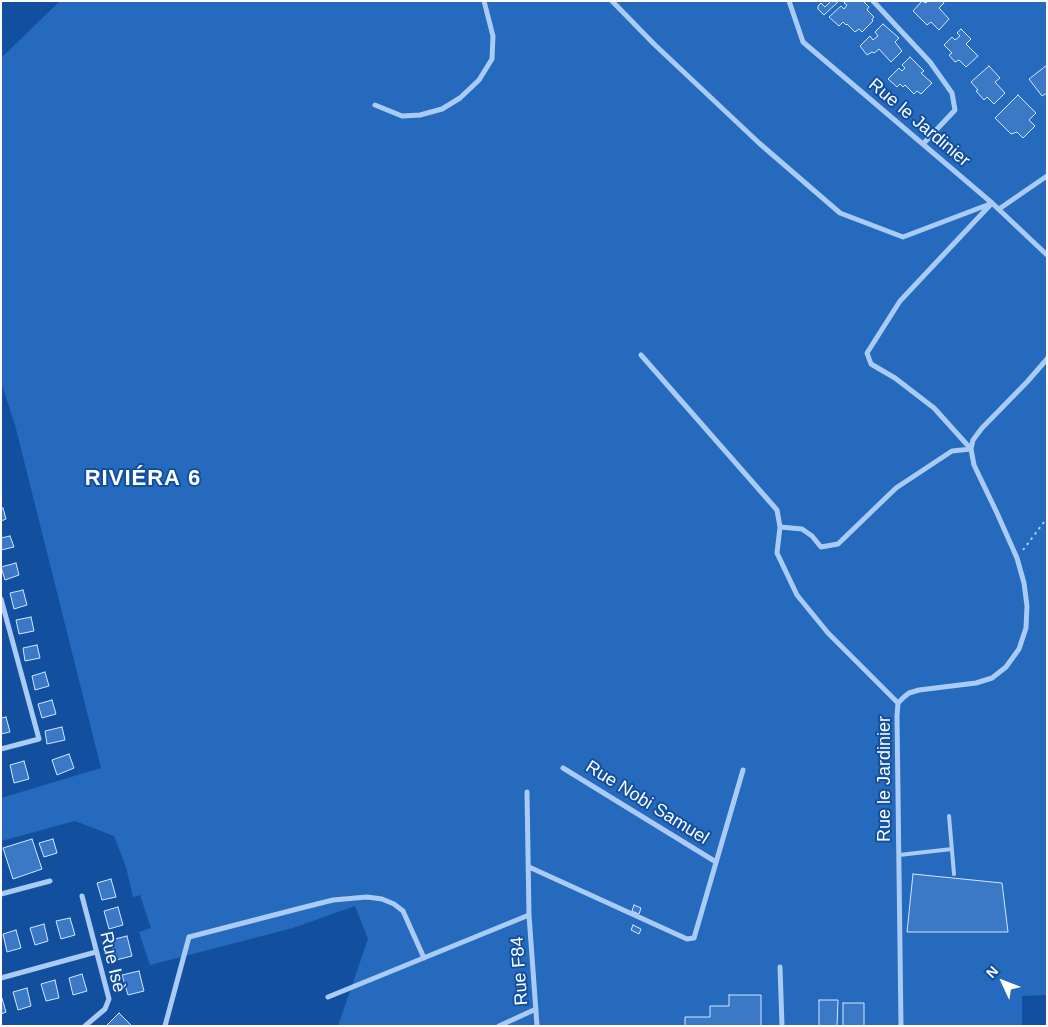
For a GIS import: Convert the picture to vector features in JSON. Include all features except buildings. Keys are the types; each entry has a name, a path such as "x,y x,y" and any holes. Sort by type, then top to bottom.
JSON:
{"street":[{"path":"375,105 402,116 420,116 442,109 460,98 479,80 492,59 493,36 484,1"},
{"path":"612,1 654,44 752,137 840,213 903,237 992,203"},
{"name":"Rue le Jardinier","path":"789,1 803,42 999,209 1047,256"},
{"path":"873,1 930,62 952,93 955,110 923,144"},
{"path":"999,209 1047,176"},
{"path":"971,449 934,408 895,378 871,364 867,353 900,301 992,203"},
{"path":"641,355 776,510 780,527 777,553 797,595 828,633 898,703"},
{"path":"971,449 974,440 982,428 1047,359"},
{"path":"780,527 802,529 821,546 838,544 896,488 952,451 971,449"},
{"name":"Rue le Jardinier","path":"901,1026 898,703 909,693 919,690 976,683 992,678 1006,667 1019,649 1026,628 1027,606 1024,583 1017,558 998,513 974,466 971,449"},
{"path":"1,599 39,739 1,749"},
{"name":"Rue Nobi Samuel","path":"563,768 716,862"},
{"path":"529,867 686,939 694,938 743,770"},
{"name":"Rue F84","path":"527,792 529,915 537,1026"},
{"path":"1,894 50,882"},
{"name":"Rue Isè","path":"82,896 109,999 105,1009 85,1026"},
{"path":"165,1026 189,937 333,900 367,897 382,899 394,904 403,911 424,958"},
{"path":"328,997 529,915"},
{"path":"1,978 96,952"},
{"path":"780,967 782,1026"},
{"path":"499,1026 536,1009"}],"lane":[{"path":"949,816 954,874"},
{"path":"899,855 952,848"}],"path":[{"path":"1017,558 1047,518"}],"shaded area":[{"path":"60,1 1047,1 1047,995 1022,996 1022,1026 338,1026 368,939 355,906 293,928 150,965 139,932 151,928 140,895 133,897 126,867 114,836 75,821 1,841 1,798 101,768 15,425 1,382 1,58"}],"district":[{"name":"RIVIÉRA 6","path":"143,479"}]}
